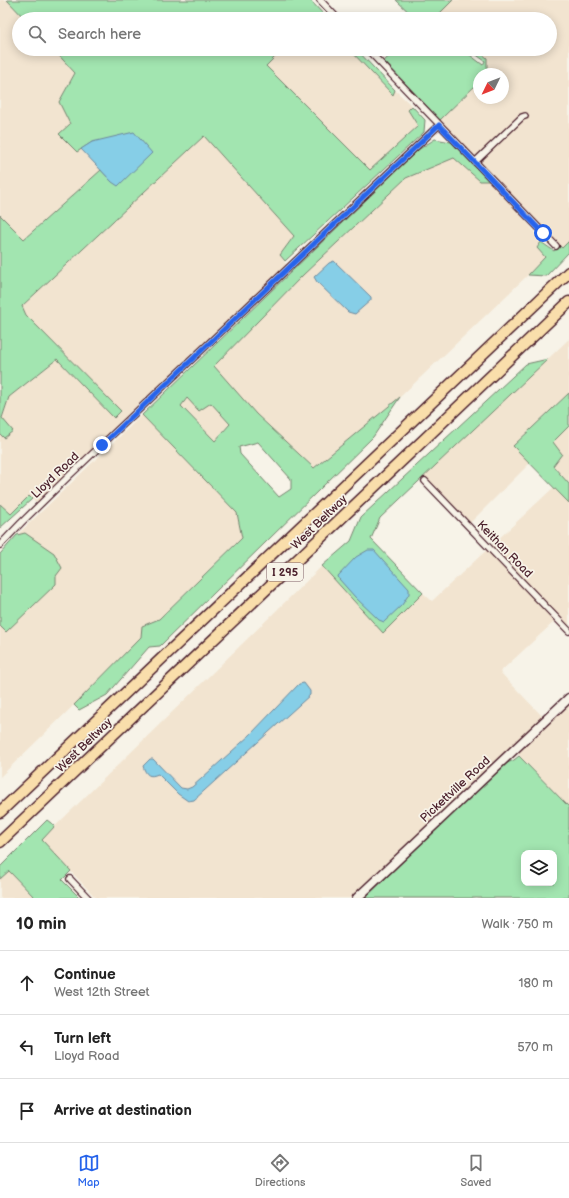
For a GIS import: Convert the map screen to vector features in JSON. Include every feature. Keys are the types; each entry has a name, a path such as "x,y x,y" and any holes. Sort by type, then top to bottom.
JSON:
{"highway":[{"name":"West Beltway","path":"0,812 569,272"},
{"name":"West Beltway","path":"0,842 569,302"}],"street":[{"path":"320,0 331,12"},
{"path":"374,56 556,246"},
{"path":"475,162 522,116 525,116"},
{"name":"Lloyd Road","path":"0,546 71,474 439,125"},
{"name":"Keithan Road","path":"425,481 569,631"},
{"name":"Pickettville Road","path":"357,898 569,698"},
{"path":"70,879 88,898"}],"shaded area":[{"path":"0,0 7,0 18,12 12,12 12,56 59,56 75,73 59,102 70,124 77,152 81,149 101,170 24,239 0,215"},
{"path":"453,0 569,0 569,241 562,248 440,120 473,88 473,104 509,104 509,68 487,68 487,58 485,56 557,56 557,12 441,12"},
{"path":"276,56 356,56 392,94 395,90 412,106 408,110 418,126 370,170 265,66"},
{"path":"204,136 294,236 280,255 287,266 37,503 29,496 11,514 0,504 0,434 4,438 2,418 9,397 57,359 114,418 121,412 26,315 22,306"},
{"path":"454,158 480,181 490,181 526,220 541,242 537,248 545,257 400,397 314,468 256,414 214,366 303,275 406,178","holes":["317,282 359,286 371,297"]},
{"path":"569,339 569,393 514,445 530,463 470,523 424,476"},
{"path":"187,397 211,403 230,424 215,441 181,406"},
{"path":"142,415 237,513 242,538 159,619 142,626 142,637 0,777 0,626 6,632 25,533 17,535"},
{"path":"569,426 569,484 553,466 553,442"},
{"path":"554,487 569,503 569,635 555,621 500,672 544,718 352,898 96,898 41,840 322,566 383,633 423,593 432,601"},
{"path":"569,702 569,807 516,752"},
{"path":"9,871 35,898 0,898 0,879"}],"green space":[{"path":"7,0 310,0 321,12 18,12"},
{"path":"396,0 453,0 441,12 409,12"},
{"path":"59,56 276,56 266,66 370,170 418,126 408,110 412,106 425,120 424,132 285,261 280,255 294,236 204,136 22,306 26,315 121,411 114,418 57,359 9,397 2,418 13,431 4,438 0,434 0,215 24,239 101,170 112,182 92,142 77,152 59,134 70,124 59,102 75,73"},
{"path":"356,56 363,56 395,90 393,95"},
{"path":"389,56 471,56 483,65 485,61 478,56 485,56 487,58 487,68 473,68 473,88 440,120 384,61"},
{"path":"435,139 451,142 489,181 480,181 454,158 406,178 303,275 214,366 256,414 314,468 400,397 373,437 160,646 149,647 107,695 79,710 74,705 141,637 142,626 159,619 242,538 237,513 142,415 418,150","holes":["187,398 199,411 211,403 230,424 215,441 181,406","258,442 291,479 291,489 279,497 240,454 239,447"]},
{"path":"569,241 569,252 546,276 528,275 545,257 537,248 541,242 554,251 560,246 562,248"},
{"path":"548,359 380,518 371,539 423,593 383,633 322,566 351,541 361,517 526,364"},
{"path":"569,393 569,426 553,442 562,454 553,466 569,484 569,503 513,446"},
{"path":"29,496 32,499 0,528 0,504 11,514"},
{"path":"25,533 54,553 62,568 56,576 56,584 6,632 0,626 0,554 17,535"},
{"path":"519,756 569,807 569,898 365,898 505,764"},
{"path":"47,820 55,826 42,840 71,871 62,880 80,898 35,898 9,871 0,879 0,867"}],"water":[{"path":"134,132 152,153 118,186 112,182 81,149 92,142"},
{"path":"334,261 371,297 371,300 355,314 348,312 317,282 314,277 329,263"},
{"path":"368,550 374,550 409,589 409,594 402,605 384,622 379,620 355,597 338,576 356,557"},
{"path":"304,683 310,691 310,695 194,800 188,801 178,794 158,774 150,776 145,772 143,766 150,759 153,759 181,788 187,789 192,787 250,735 299,684"}],"route":[{"path":"102,445 143,408 439,125 543,233"}]}
